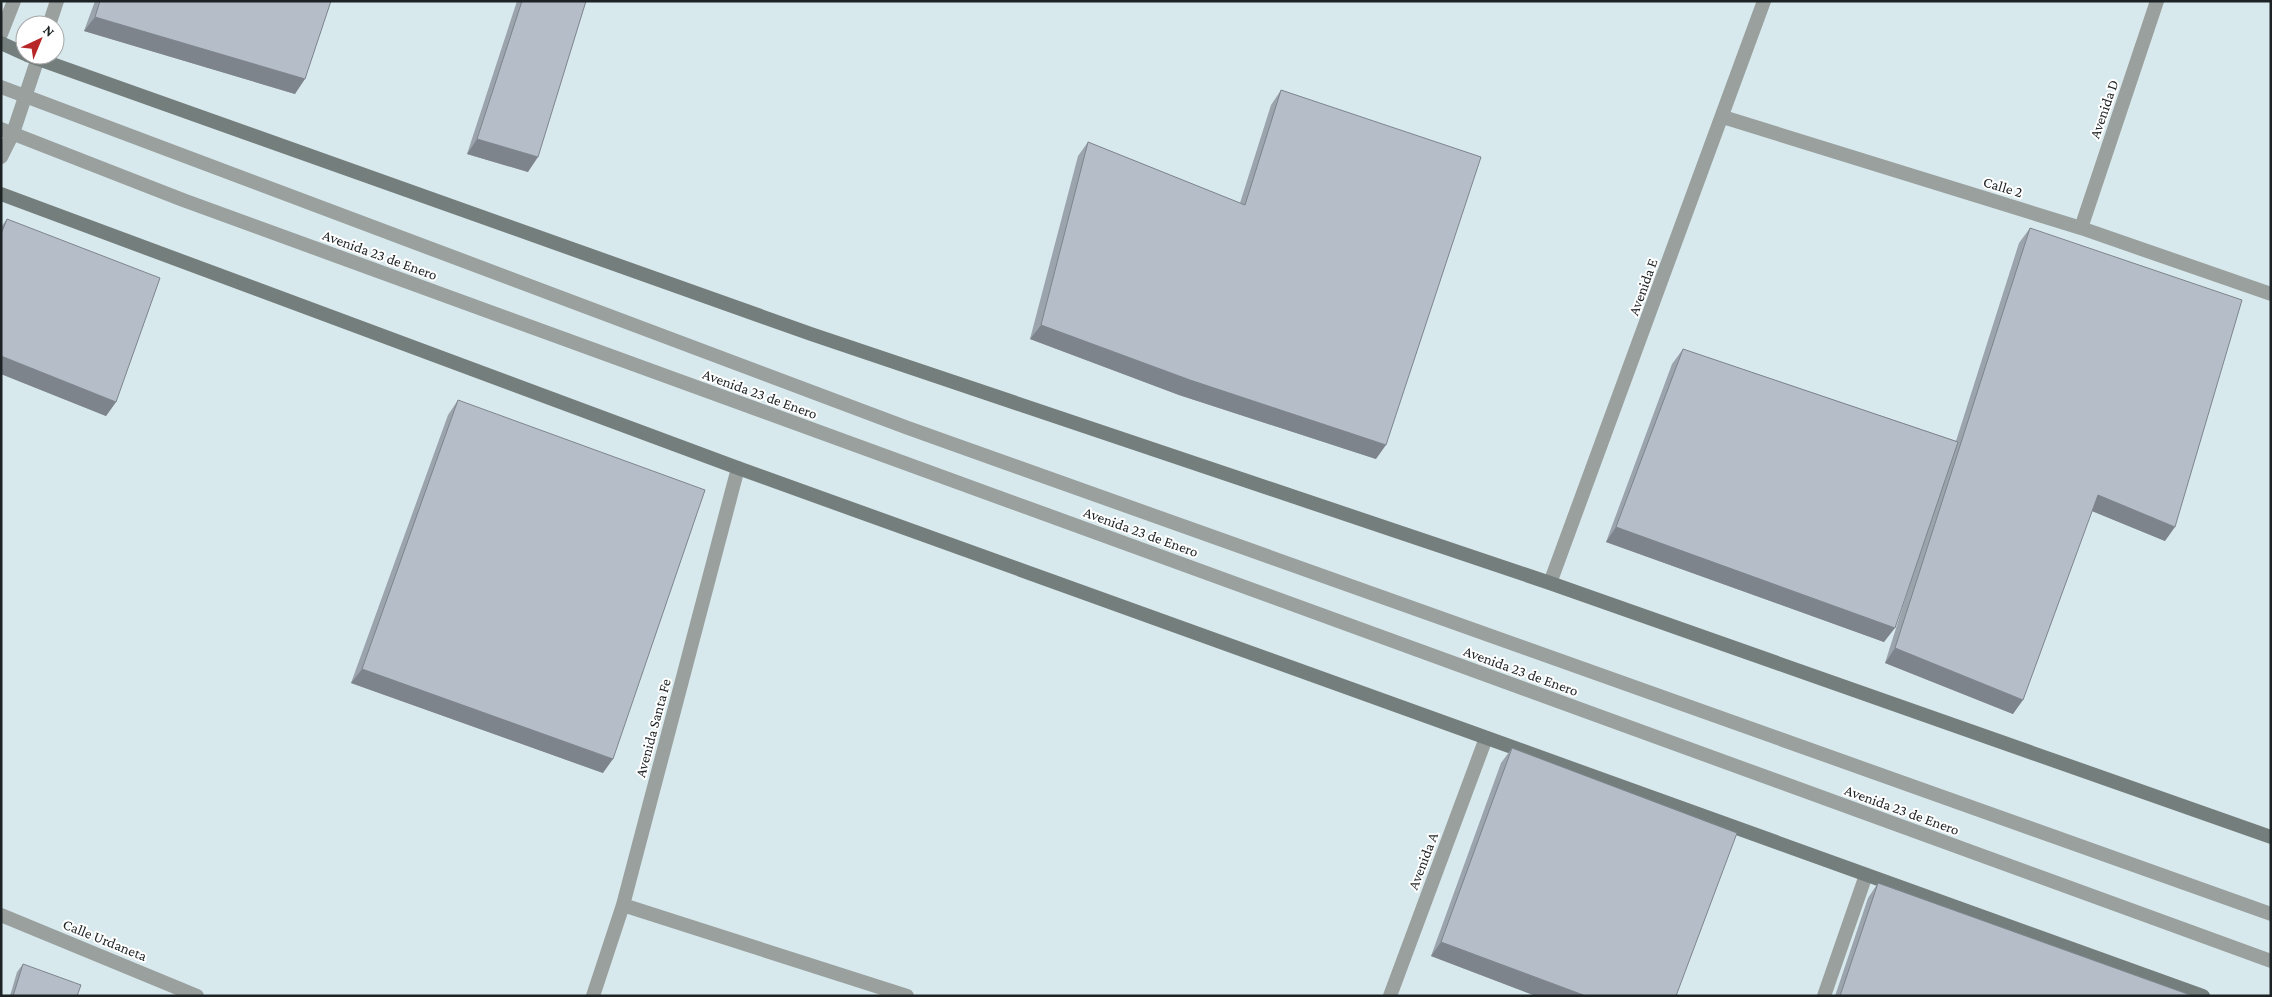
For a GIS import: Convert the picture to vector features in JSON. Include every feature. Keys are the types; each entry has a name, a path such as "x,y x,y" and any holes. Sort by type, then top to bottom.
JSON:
{"main road":[{"path":"1,42 15,48"},
{"path":"57,65 811,334 1550,583 2271,837"},
{"path":"1,194 738,468 2203,996"}],"street":[{"path":"1,34 14,1"},
{"path":"52,15 57,1"},
{"name":"Avenida E","path":"1550,583 1723,117 1764,1"},
{"name":"Avenida D","path":"2081,228 2158,1"},
{"path":"1,157 7,131 25,95 30,65"},
{"name":"Avenida 23 de Enero","path":"1,87 908,428 2271,914"},
{"name":"Calle 2","path":"1723,117 2081,228 2271,294"},
{"name":"Avenida 23 de Enero","path":"7,131 183,200 2271,962"},
{"name":"Avenida Santa Fe","path":"593,996 623,905 738,468"},
{"name":"Avenida A","path":"1390,996 1486,738"},
{"path":"1824,996 1866,875"},
{"path":"623,905 907,996"},
{"name":"Calle Urdaneta","path":"1,915 197,996"}],"building":[{"path":"100,1 331,1 305,79 95,17"},
{"path":"522,1 586,1 538,157 477,139"},
{"path":"1281,90 1481,157 1386,445 1190,380 1041,325 1088,142 1245,205"},
{"path":"7,219 160,278 116,402 1,356 1,234"},
{"path":"2030,228 2242,300 2175,527 2098,495 2023,700 1895,648"},
{"path":"1683,349 1958,442 1895,628 1616,527"},
{"path":"458,400 705,490 613,759 362,669"},
{"path":"1512,748 1737,833 1676,996 1586,996 1441,942"},
{"path":"1878,883 2193,996 1840,996"},
{"path":"23,964 81,985 77,996 13,996"}]}
